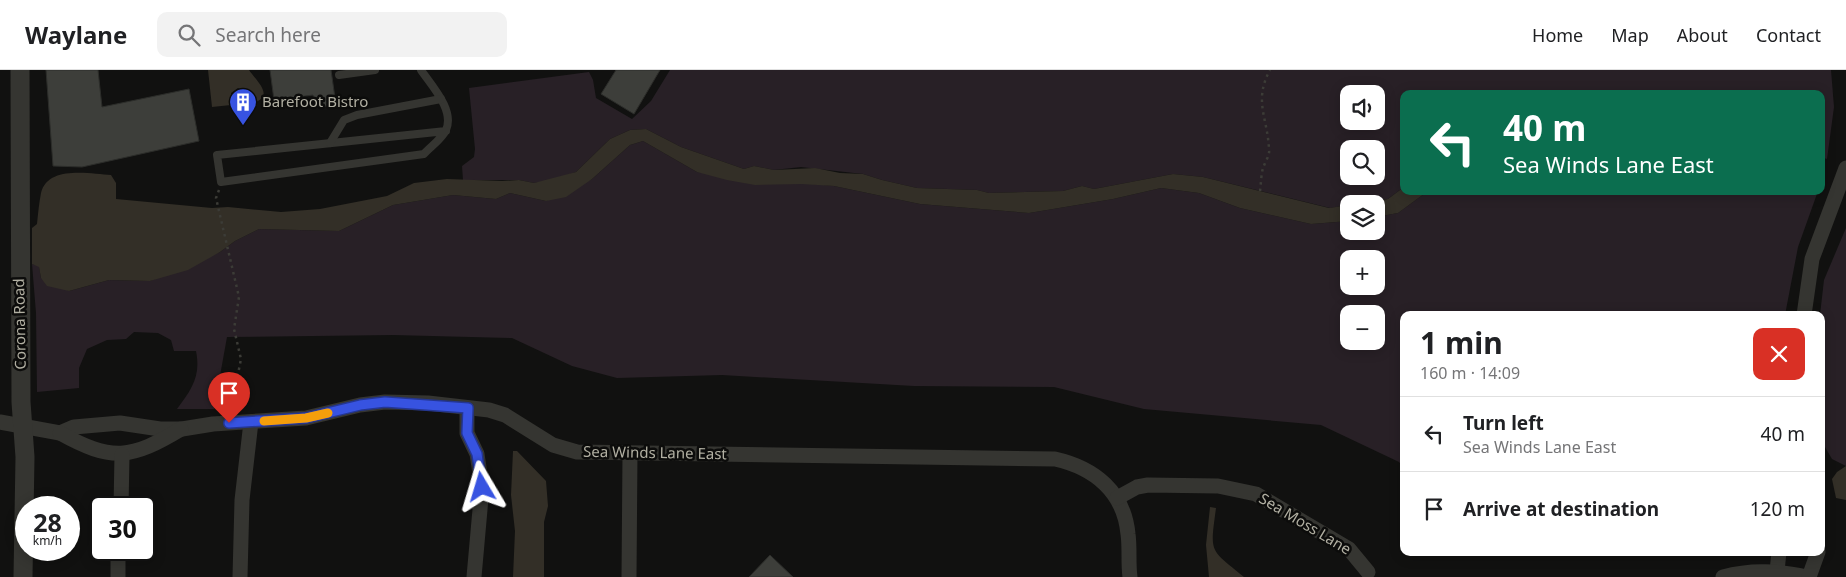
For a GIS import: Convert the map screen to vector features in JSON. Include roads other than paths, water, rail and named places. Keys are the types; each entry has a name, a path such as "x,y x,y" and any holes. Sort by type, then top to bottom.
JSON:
{"street":[{"name":"Corona Road","path":"20,70 20,245 25,457 23,577"},
{"path":"1805,311 1812,259 1846,168"},
{"name":"Sea Winds Lane East","path":"0,422 60,433 74,427 112,423 160,429 182,429 229,423 306,418 360,405 385,402 489,410 504,415 565,450 577,452 1055,459 1082,467 1097,476 1118,498 1126,522 1130,577"},
{"path":"468,408 467,433 477,454 482,487 474,577"},
{"path":"240,577 242,500 251,422"},
{"path":"60,433 78,443 104,453 122,455 162,440 182,429"},
{"path":"629,577 630,453"},
{"path":"122,455 122,496"},
{"name":"Sea Moss Lane","path":"1118,498 1132,489 1148,485 1218,486 1237,489 1268,500 1349,549 1368,572"},
{"path":"1777,571 1779,556"},
{"path":"1723,577 1752,571 1777,571 1808,577 1816,556"},
{"path":"118,561 118,577"}],"lane":[{"path":"339,75 375,70"},
{"path":"420,70 441,99 448,119 446,130 424,154 221,182 217,155 446,130"},
{"path":"330,143 344,120 357,115 441,99"}],"place":[{"name":"Barefoot Bistro","path":"243,126"}]}
